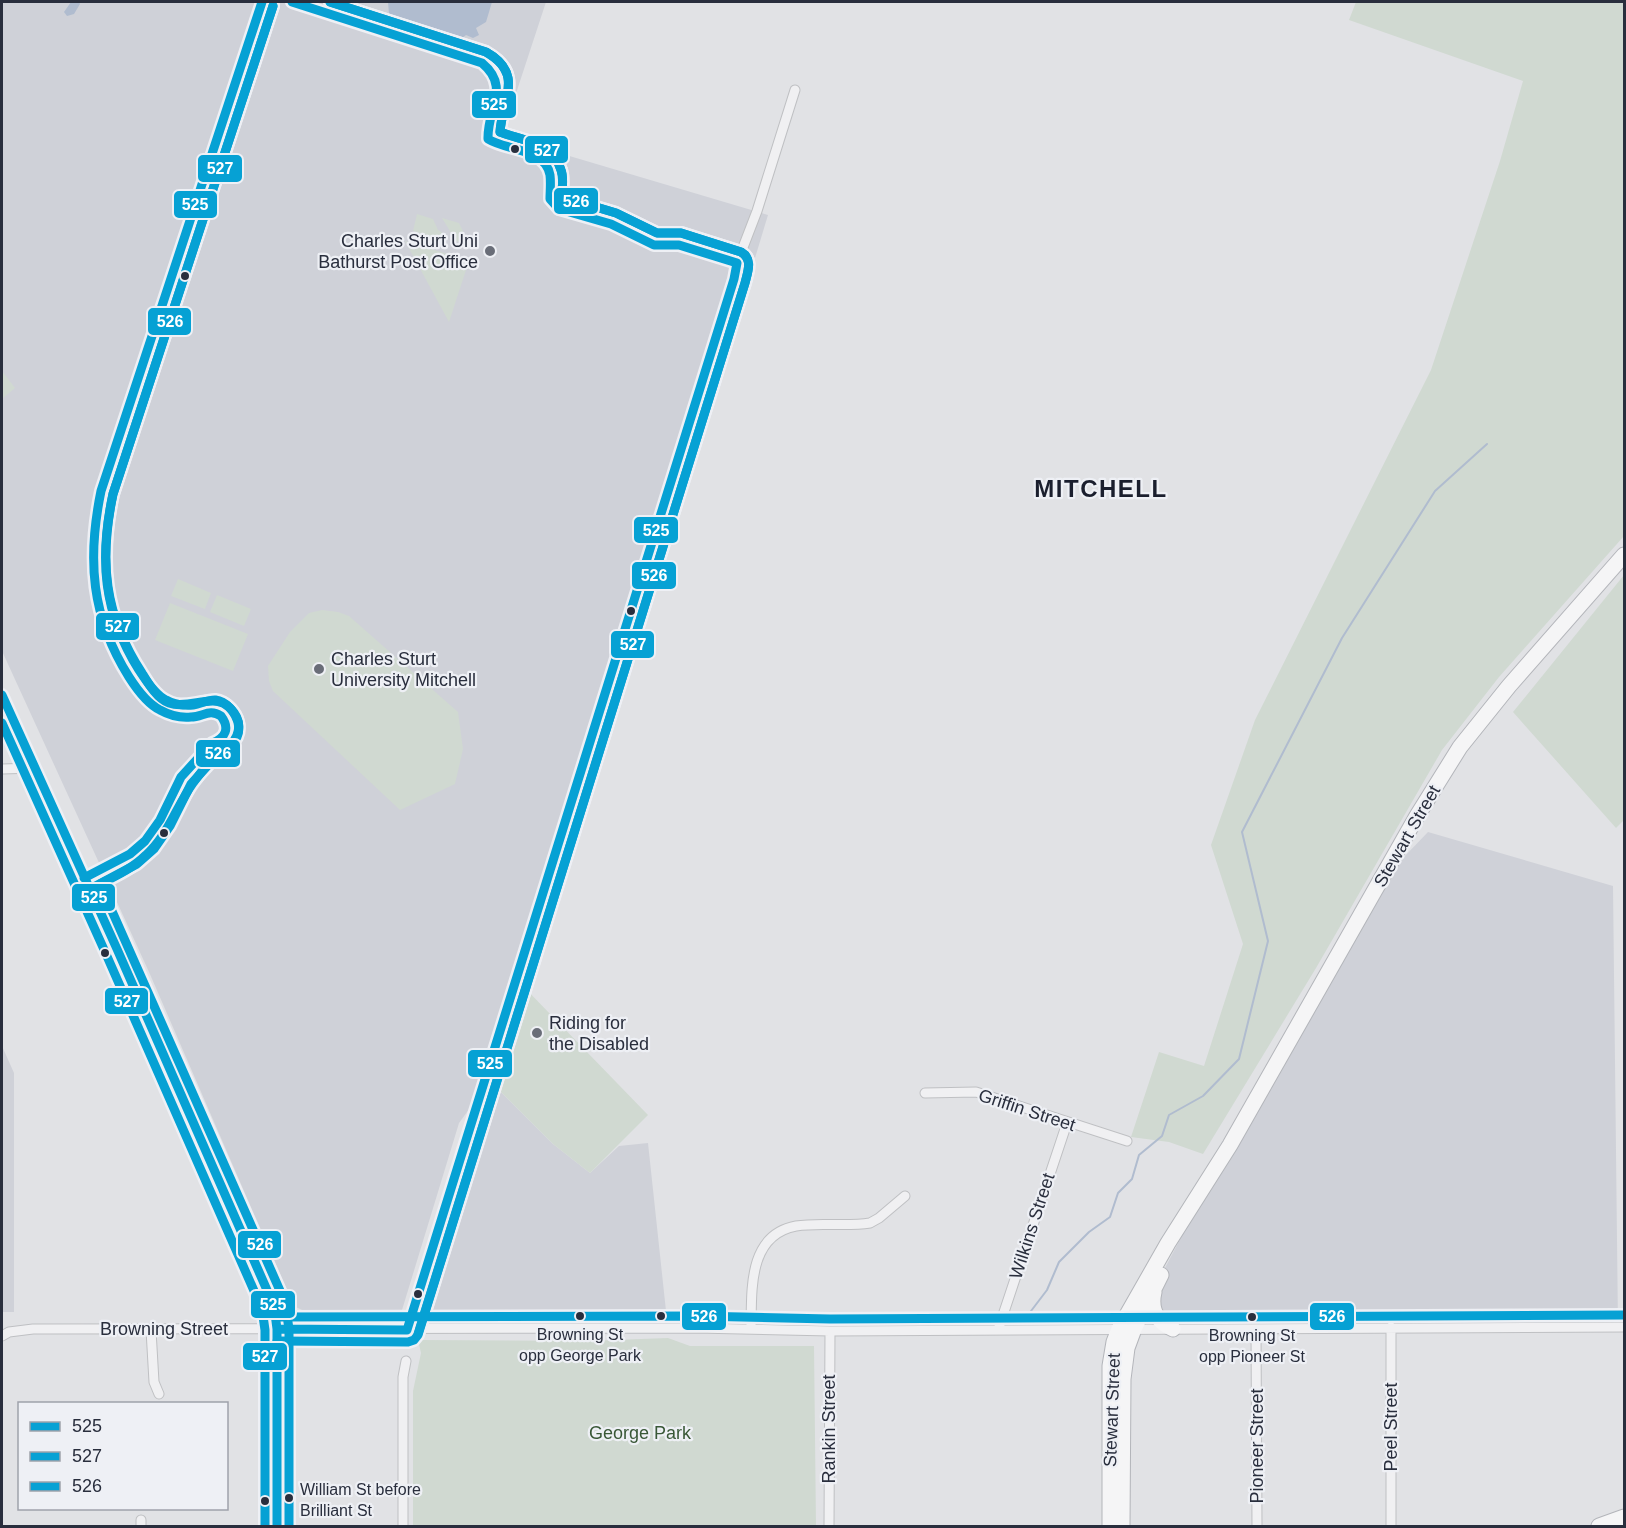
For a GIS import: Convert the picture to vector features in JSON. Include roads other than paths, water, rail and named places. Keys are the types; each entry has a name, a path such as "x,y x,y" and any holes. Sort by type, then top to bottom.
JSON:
{"highway":[{"name":"Stewart Street","path":"1110,1527 1110,1366 1114,1342 1126,1329 1157,1283 1230,1145 1417,816 1460,747 1509,686 1624,555"},
{"name":"Stewart Street","path":"1122,1527 1123,1379 1127,1348 1126,1329 1168,1243 1230,1145"},
{"path":"1157,1283 1152,1303 1154,1311 1161,1323 1173,1329"},
{"path":"1599,1527 1624,1517"}],"street":[{"path":"407,1330 737,264 757,211 795,90"},
{"path":"2,695 271,1298 277,1329 277,1527"},
{"path":"2,769 34,768"},
{"name":"Griffin Street","path":"925,1093 976,1092 1127,1141"},
{"name":"Wilkins Street","path":"998,1330 1067,1123"},
{"path":"751,1329 755,1264 759,1253 775,1235 794,1226 870,1223 889,1211 905,1196"},
{"name":"Peel Street","path":"1390,1327 1391,1527"},
{"name":"Browning Street","path":"2,1336 9,1332 33,1329 751,1329 830,1331 1624,1327"},
{"path":"151,1330 154,1382 159,1394"},
{"name":"Pioneer Street","path":"1256,1330 1257,1527"},
{"name":"Rankin Street","path":"829,1527 830,1331"},
{"path":"402,1527 403,1377 406,1361"}],"water":[{"path":"71,2 80,4 74,14 67,16 64,12"},
{"path":"388,2 492,2 486,22 476,28 479,35 473,38 466,35 461,39 462,43 455,44 445,43 424,35 404,24 389,14"}],"waterway":[{"path":"1031,1311 1047,1290 1059,1262 1089,1232 1110,1217 1118,1193 1132,1179 1139,1155 1162,1136 1169,1115 1203,1096 1239,1059 1268,941 1242,832 1342,638 1435,491 1487,444"}],"place":[{"name":"Charles Sturt Uni Bathurst Post Office","path":"490,251"},
{"name":"Charles Sturt University Mitchell","path":"319,669"},
{"name":"Riding for the Disabled","path":"537,1033"},
{"name":"Browning St opp George Park","path":"580,1316"},
{"name":"Browning St opp Pioneer St","path":"1252,1317"},
{"name":"William St before Brilliant St","path":"289,1498"}],"district":[{"name":"MITCHELL","path":"1101,489"}],"park label":[{"name":"George Park","path":"640,1433"}]}
